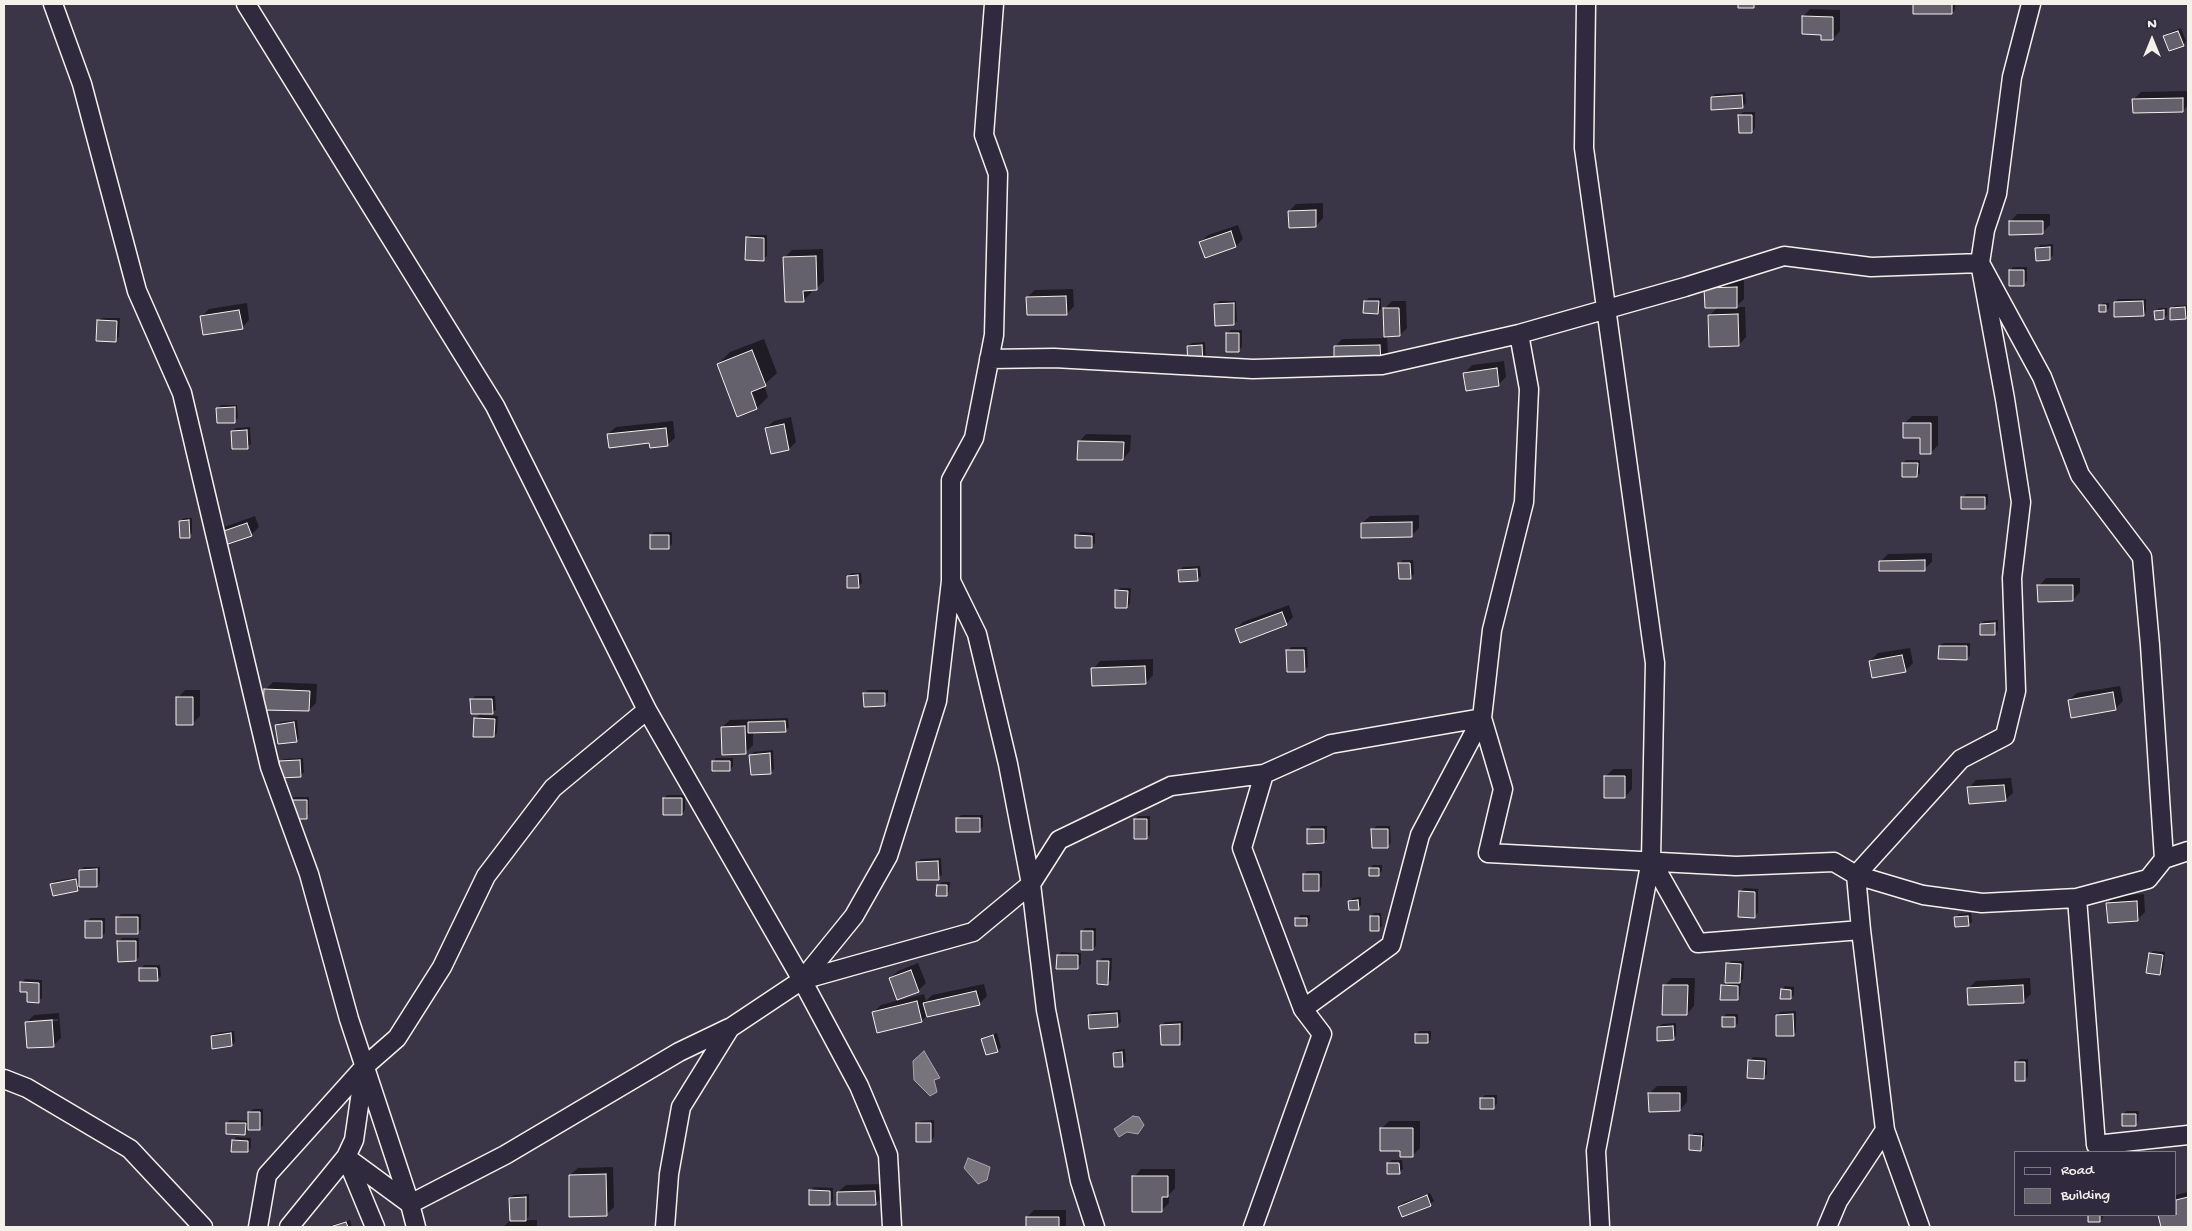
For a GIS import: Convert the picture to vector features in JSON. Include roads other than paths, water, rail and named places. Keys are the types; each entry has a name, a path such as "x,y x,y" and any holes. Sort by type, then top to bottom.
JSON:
{"street":[{"path":"53,4 82,84 137,291 182,394 270,767 309,874 349,1019 416,1227"},
{"path":"246,4 495,406 647,710 802,980 859,1086 888,1155 892,1227"},
{"path":"410,1204 504,1155 679,1052 730,1028 802,980 854,916 888,856 937,701 951,581 951,480 974,438 994,335 998,174 984,135 994,4"},
{"path":"1586,4 1584,148 1655,662 1651,860 1596,1151 1600,1227"},
{"path":"1920,1227 1885,1130 1856,875 1961,759 2005,736 2016,691 2012,578 2021,502 1980,263 1985,230 1997,194 2012,77 2031,4"},
{"path":"989,359 1054,358 1254,369 1382,365 1519,334 1685,287 1784,256 1871,267 1980,263"},
{"path":"1980,263 2042,377 2080,475 2142,557 2151,654 2164,860"},
{"path":"1303,1009 1391,945 1420,835 1482,718 1492,630 1524,502 1529,389 1519,334"},
{"path":"951,581 977,634 1008,764 1031,884 1046,1010 1080,1181 1096,1227"},
{"path":"258,1227 267,1175 365,1066 396,1038 442,967 486,876 553,788 647,710"},
{"path":"802,980 972,932 1031,884 1059,840 1171,786 1264,774 1331,744 1482,718"},
{"path":"1482,718 1503,789 1488,853 1651,860 1736,866 1834,862 1856,875 1923,895 1982,903 2077,898 2148,879 2164,860 2188,851"},
{"path":"1253,1227 1322,1034 1303,1009 1242,848 1264,774"},
{"path":"1651,860 1698,943 1861,930"},
{"path":"2077,898 2096,1145 2188,1135"},
{"path":"665,1227 669,1174 681,1106 730,1028"},
{"path":"289,1227 346,1157 354,1140 365,1066"},
{"path":"4,1079 27,1088 130,1149 203,1227"},
{"path":"1827,1227 1838,1201 1885,1130"},
{"path":"346,1157 410,1204"},
{"path":"346,1157 375,1227"}]}
